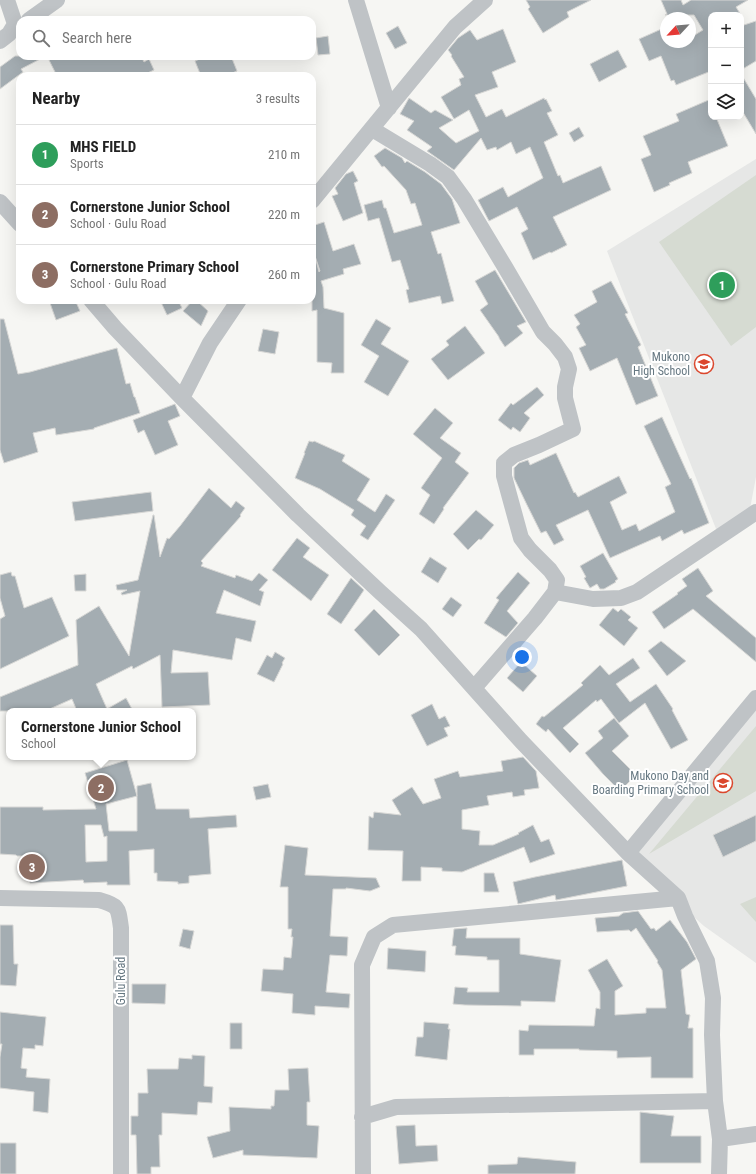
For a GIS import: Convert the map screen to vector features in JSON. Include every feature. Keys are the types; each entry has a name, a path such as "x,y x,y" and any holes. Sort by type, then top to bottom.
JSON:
{"street":[{"path":"0,41 16,27 7,0"},
{"path":"35,16 58,0"},
{"path":"356,0 389,108"},
{"path":"316,196 455,27 485,0"},
{"path":"372,129 430,164 448,177 464,199 543,332 565,357 569,369 565,387 565,398 573,429 540,445 514,455 504,463 504,476 521,538 557,580 555,592 535,618 474,688"},
{"path":"0,202 16,220"},
{"path":"94,304 182,398 298,515 421,629 522,741 628,853 678,898 684,916 707,961 713,998 712,1034 715,1101 720,1139 719,1174"},
{"path":"182,398 210,343 236,304"},
{"path":"555,592 594,599 621,598 637,592 756,512"},
{"path":"628,853 756,698"},
{"name":"Gulu Road","path":"0,898 99,900 112,904 118,910 121,928 121,1174"},
{"path":"363,1174 362,965 374,937 393,925 678,898"},
{"path":"362,1117 396,1107 715,1101"},
{"path":"720,1139 756,1134"}],"shaded area":[{"name":"Mukono High School","path":"756,159 756,477 749,514 720,539 607,251"},
{"path":"756,175 756,327 731,346 659,242"},
{"name":"Mukono Day and Boarding Primary School","path":"756,709 756,963 704,926 626,856"},
{"path":"756,726 756,791 649,854"},
{"path":"756,897 756,922 740,904"}],"building":[{"path":"526,0 591,0 567,12 569,17 543,33 528,9 530,7"},
{"path":"661,0 681,0 683,5 691,0 748,0 736,7 739,12 708,12 708,72 676,85 674,80 671,81 661,56 649,61 639,39 660,30 660,48 696,48 696,34 703,30 696,18 696,12 666,12"},
{"path":"756,21 756,61 744,68 744,48 744,25"},
{"path":"398,26 407,43 395,49 386,33"},
{"path":"503,29 516,62 492,72 498,87 475,95 486,117 502,109 506,117 544,98 545,100 546,99 552,111 547,113 558,135 544,142 558,176 560,175 563,183 601,166 611,190 553,217 567,245 533,260 521,233 528,229 517,207 489,221 478,200 503,187 508,197 543,178 530,147 516,154 511,142 497,150 496,147 487,150 481,138 454,170 427,151 432,147 407,130 414,121 400,114 409,98 431,113 435,110 453,120 439,128 456,143 479,131 469,110 454,119 441,97 461,85 459,79 464,77 448,50 458,38 470,30 477,40"},
{"path":"328,36 330,54 318,55 316,38"},
{"path":"618,50 627,67 599,82 590,64"},
{"path":"15,56 16,60 38,60 21,69 23,72 16,72 16,77 0,89 0,67"},
{"path":"49,60 143,60 144,62 149,60 154,70 150,72 55,72"},
{"path":"233,60 237,71 199,72 195,61"},
{"path":"744,79 756,99 756,134 744,114"},
{"path":"708,100 708,120 717,120 728,146 688,162 692,173 669,183 670,185 654,192 641,159 651,155 643,136 679,121 676,114"},
{"path":"579,127 584,136 574,142 569,133"},
{"path":"385,148 402,158 405,163 407,161 441,184 452,199 460,223 431,232 438,254 441,253 454,301 442,304 440,296 409,303 406,290 409,289 400,260 392,262 379,218 368,221 364,205 382,200 394,233 422,225 415,203 411,204 406,190 384,166 382,167 374,156"},
{"path":"353,171 358,181 354,183 363,213 343,221 332,196 338,194 335,188 346,174"},
{"path":"324,222 333,251 354,244 361,264 343,269 344,274 321,281 323,287 324,308 344,313 344,373 331,373 332,363 317,362 317,310 312,311 312,304 316,304 316,260 319,272 320,271 316,259 316,225"},
{"path":"495,270 526,322 517,326 523,333 505,347 480,310 488,304 475,281"},
{"path":"611,281 628,313 625,314 641,345 638,347 658,396 636,405 617,358 590,371 579,348 586,345 576,327 580,324 574,315 597,302 592,291"},
{"path":"50,304 77,304 80,311 56,320"},
{"path":"162,304 180,304 182,308 167,315"},
{"path":"189,304 200,304 208,311 201,326 183,311"},
{"path":"0,319 4,319 18,374 117,348 126,384 130,383 140,413 94,429 56,435 55,428 33,433 38,452 4,463 0,450"},
{"path":"376,319 391,328 381,344 409,361 388,396 364,382 379,356 361,345"},
{"path":"465,326 485,353 448,380 431,359 449,345 446,341"},
{"path":"263,329 279,332 275,354 258,351"},
{"path":"537,387 544,395 524,413 530,418 520,432 513,427 511,430 498,420 511,403 513,405"},
{"path":"175,404 180,416 168,421 178,445 155,455 144,430 138,433 133,420"},
{"path":"435,408 453,423 440,438 461,453 455,462 469,473 443,508 444,509 434,524 419,514 430,495 421,488 442,458 413,434"},
{"path":"662,417 690,479 691,478 709,523 684,534 682,530 662,541 660,536 610,558 588,510 556,525 564,540 554,545 546,531 541,533 514,478 514,468 519,463 528,460 530,465 556,453 574,493 575,492 578,497 619,476 627,493 610,502 622,530 636,524 639,531 675,512 665,487 671,484 644,426"},
{"path":"309,441 314,441 345,455 342,461 370,479 357,500 375,512 386,494 395,500 368,540 360,535 366,526 351,515 354,510 320,489 295,478"},
{"path":"209,488 231,508 236,501 245,508 240,515 241,516 201,561 203,563 201,566 235,578 236,575 252,581 259,573 268,580 259,590 264,592 260,606 224,590 216,613 256,621 251,642 236,638 232,660 173,650 171,673 208,672 210,705 162,707 160,655 133,669 132,666 96,684 107,708 76,708 72,699 52,708 6,708 6,711 0,711 0,697 78,665 76,620 99,606 129,656 140,591 122,595 121,593 127,590 117,590 116,585 138,580 153,515 160,557 167,538 169,539"},
{"path":"151,492 153,511 75,521 72,502"},
{"path":"476,510 494,525 481,540 479,539 468,550 453,534"},
{"path":"297,538 310,548 303,557 329,575 311,601 272,570"},
{"path":"603,553 618,579 615,581 616,582 604,589 600,589 597,584 590,588 584,578 586,577 580,566"},
{"path":"430,557 447,568 438,583 421,572"},
{"path":"698,568 713,591 706,596 756,638 756,662 693,609 664,629 652,612 687,586 682,579"},
{"path":"11,572 12,576 15,576 24,608 52,597 69,636 0,669 0,619 5,616 0,598 0,575"},
{"path":"518,572 530,583 507,611 518,623 506,637 484,623 499,600 496,598"},
{"path":"86,574 86,591 75,591 74,575"},
{"path":"351,578 364,590 341,624 327,614"},
{"path":"451,597 462,605 453,617 442,609"},
{"path":"613,608 618,612 621,609 631,617 628,620 638,628 624,646 599,625"},
{"path":"374,609 400,635 379,656 354,630"},
{"path":"661,641 686,661 667,676 648,651"},
{"path":"275,652 285,658 274,682 257,674 267,655 272,658"},
{"path":"633,658 640,668 616,684 630,702 656,684 673,709 672,710 688,740 671,749 645,703 619,723 601,699 597,702 596,700 563,728 579,744 570,753 548,729 546,732 536,724 542,716 544,717 583,685 581,683 600,665 609,675"},
{"path":"521,662 537,676 523,692 507,678"},
{"path":"126,698 131,708 109,708"},
{"path":"432,704 439,719 445,716 450,726 444,728 448,736 427,746 411,715"},
{"path":"614,718 629,736 612,751 636,775 620,791 585,753 603,738 598,731"},
{"path":"523,757 536,771 539,788 524,790 525,795 513,797 512,792 487,796 489,805 462,810 462,829 480,831 479,845 493,845 519,834 518,833 533,825 541,842 549,839 555,854 530,863 524,847 462,872 442,871 442,868 421,867 421,881 402,881 403,851 368,850 369,816 373,818 374,812 401,815 392,800 412,787 423,804 441,798 434,779 458,771 460,777 503,771 501,761"},
{"path":"127,760 137,796 137,786 151,783 156,809 189,809 190,818 236,815 237,827 208,829 211,874 189,876 189,883 178,884 178,882 157,881 157,873 154,873 154,849 129,851 130,885 107,885 107,882 84,883 83,880 30,883 29,856 0,854 0,807 43,807 43,810 96,809 85,773","holes":["137,796 137,831 109,831 106,804","85,825 101,825 104,837 107,836 107,861 86,862"]},
{"path":"268,784 271,797 256,800 253,787"},
{"path":"756,815 756,841 723,857 713,835"},
{"path":"285,845 308,848 305,875 376,878 380,887 370,891 346,888 333,889 330,936 348,937 347,956 330,955 326,992 350,994 349,1008 315,1006 315,1015 292,1013 293,994 261,991 263,969 283,970 284,957 291,958 293,937 291,937 292,929 288,929 288,887 280,887"},
{"path":"622,860 627,886 556,900 555,895 518,904 513,882"},
{"path":"484,873 494,873 499,892 484,892"},
{"path":"638,911 651,929 654,928 656,931 670,920 687,942 696,959 681,970 686,1014 690,1015 688,1028 693,1028 693,1078 651,1078 651,1057 617,1058 617,1051 534,1049 534,1055 519,1055 519,1030 528,1031 529,1025 594,1026 596,1008 600,1009 600,992 588,970 607,959 623,986 615,991 615,1015 646,1013 646,1008 666,1008 662,970 657,962 658,961 636,928 631,932 629,930 597,932 595,918 619,916 623,913"},
{"path":"0,925 13,925 14,964 18,964 16,986 0,985"},
{"path":"467,928 466,938 520,938 520,954 561,960 555,1002 521,1001 521,1006 453,1004 455,987 468,988 467,992 499,992 499,960 487,960 487,957 455,955 456,946 452,946 454,929"},
{"path":"183,929 194,931 190,949 179,946"},
{"path":"388,948 426,951 425,972 387,969"},
{"path":"132,984 166,984 165,1004 132,1003"},
{"path":"0,1012 46,1017 43,1046 35,1045 35,1049 23,1048 21,1068 27,1069 26,1077 50,1079 48,1113 33,1111 34,1092 0,1088 0,1057 2,1044 0,1044"},
{"path":"424,1022 449,1024 448,1029 450,1029 447,1060 415,1056 417,1037 423,1037"},
{"path":"230,1023 242,1023 242,1049 230,1049"},
{"path":"192,1055 205,1056 204,1086 213,1087 212,1103 198,1102 197,1115 162,1113 162,1135 159,1135 160,1167 151,1167 151,1174 137,1174 136,1135 131,1135 131,1116 138,1116 138,1093 148,1093 147,1069 178,1069 179,1058 192,1059"},
{"path":"308,1068 310,1102 307,1102 307,1125 319,1126 317,1158 243,1155 243,1150 213,1158 207,1137 230,1131 229,1107 271,1109 271,1106 274,1106 275,1090 289,1090 288,1069"},
{"path":"640,1112 674,1116 671,1136 701,1136 701,1163 640,1163"},
{"path":"415,1125 416,1146 437,1145 438,1161 399,1164 396,1126"},
{"path":"0,1143 16,1143 16,1174 0,1174"},
{"path":"518,1157 576,1162 575,1174 488,1174 488,1165 517,1164"}],"place":[{"name":"MHS FIELD","path":"722,285"},
{"name":"Mukono High School","path":"704,364"},
{"name":"Mukono Day and Boarding Primary School","path":"723,783"},
{"name":"Cornerstone Junior School","path":"101,788"},
{"name":"Cornerstone Primary School","path":"32,867"}]}
